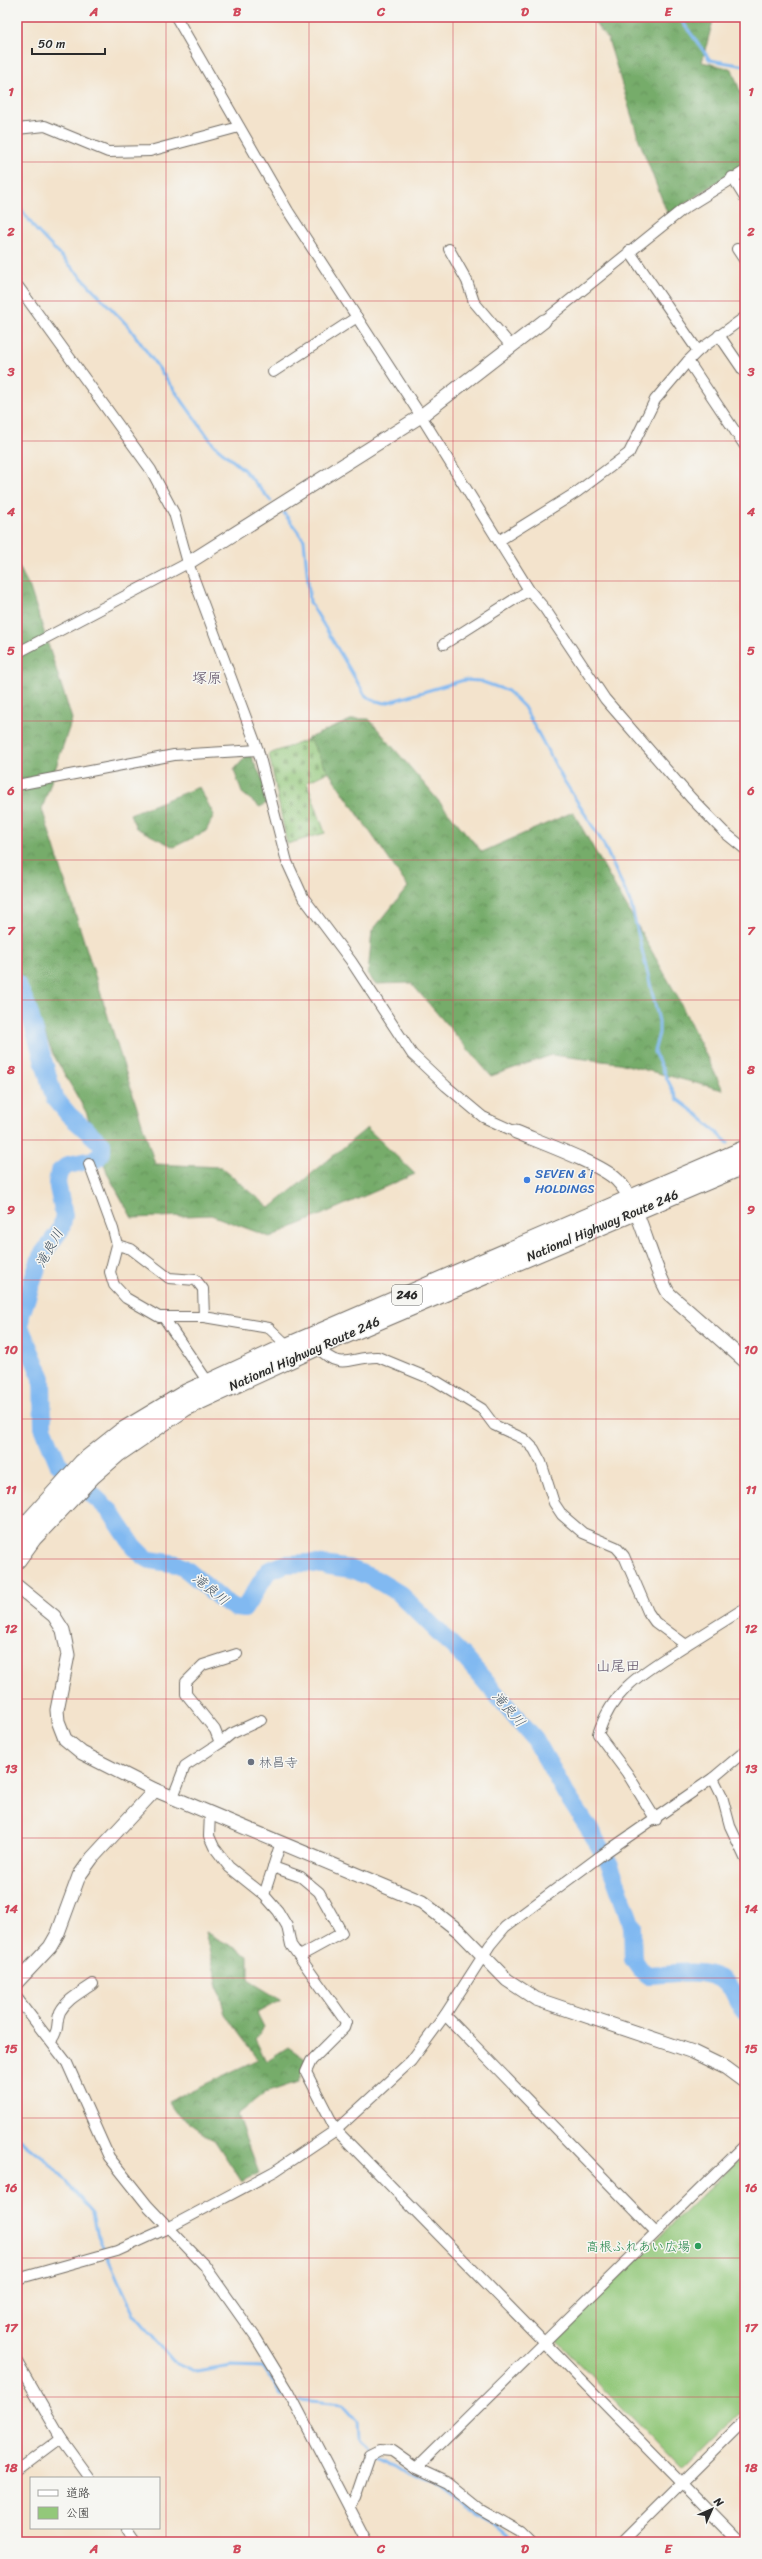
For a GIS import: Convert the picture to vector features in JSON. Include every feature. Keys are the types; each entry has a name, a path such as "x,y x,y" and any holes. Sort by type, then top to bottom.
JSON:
{"highway":[{"name":"National Highway Route 246","path":"88,1469 117,1454 186,1407 631,1204 745,1149"},
{"name":"National Highway Route 246","path":"17,1535 57,1501 121,1432 154,1411 208,1382 288,1346 631,1204 745,1165"},
{"name":"National Highway Route 246","path":"17,1560 57,1501"}],"street":[{"path":"176,17 288,211 500,540 529,590 545,609 605,699 691,798 724,832 745,849"},
{"path":"17,128 45,126 108,152 150,151 240,126"},
{"path":"17,653 188,563 421,416 512,347 629,251 682,210 732,177 745,171"},
{"path":"732,177 745,198"},
{"path":"449,249 466,281 474,302 512,347"},
{"path":"737,249 745,261"},
{"path":"629,251 698,350"},
{"path":"17,285 151,470 174,513 188,563 258,750 287,862 303,896 351,961 412,1054 446,1086 484,1117 605,1171 618,1181 631,1204 660,1280 669,1294 745,1361"},
{"path":"273,372 357,317"},
{"path":"500,540 577,492 629,453 655,400 688,361 698,350 745,317"},
{"path":"719,335 745,373"},
{"path":"688,361 745,446"},
{"path":"444,644 529,590"},
{"path":"17,785 174,755 258,750"},
{"path":"88,1164 113,1229 117,1245 110,1272 114,1284 126,1298 159,1317 204,1317 270,1328 288,1346"},
{"path":"117,1245 131,1249 169,1278 196,1280 203,1289 204,1317"},
{"path":"164,1318 208,1382"},
{"path":"317,1346 339,1362 350,1363 369,1357 378,1357 436,1381 471,1400 482,1409 494,1425 524,1439 534,1449 541,1462 554,1503 562,1515 583,1533 616,1547 624,1556 648,1612 655,1622 686,1645"},
{"path":"17,1586 54,1616 64,1630 68,1655 57,1710 65,1739 82,1753 156,1790 422,1902 460,1932 507,1980 536,1999 693,2052 726,2068 745,2082"},
{"path":"656,1820 628,1773 598,1734 603,1719 627,1684 745,1608"},
{"path":"220,1743 215,1730 186,1694 186,1682 203,1665 237,1654"},
{"path":"173,1796 185,1766 231,1734 261,1720"},
{"path":"17,2280 97,2258 117,2251 168,2228 275,2171 336,2130 411,2061 445,2015 490,1945 518,1915 612,1848 656,1820 713,1778 745,1751"},
{"path":"713,1778 722,1796 730,1826 745,1858"},
{"path":"17,1982 50,1948 58,1933 79,1876 92,1858 156,1790"},
{"path":"210,1813 209,1836 214,1847 229,1867 264,1894 287,1926 291,1946 300,1956 346,2022 344,2028 311,2061 306,2072 336,2130 740,2542"},
{"path":"264,1894 281,1842"},
{"path":"273,1866 302,1877 319,1892 342,1933 300,1956"},
{"path":"51,2041 59,2030 60,2013 64,2007 69,2001 93,1984"},
{"path":"17,1998 51,2041 76,2079 109,2157 168,2228 205,2266 256,2338 290,2392 367,2542"},
{"path":"445,2015 655,2231"},
{"path":"416,2468 655,2231 745,2145"},
{"path":"17,2362 62,2438 89,2477"},
{"path":"622,2542 745,2420"},
{"path":"17,2471 62,2438"},
{"path":"349,2506 355,2499 370,2455 380,2450 392,2452 416,2468 448,2483 479,2508 521,2532 531,2542"},
{"path":"127,2529 136,2542"}],"green space":[{"path":"590,17 714,17 702,62 732,69 745,105 745,163 668,215 639,140 608,39"},
{"path":"17,563 30,588 72,719 42,809 155,1164 221,1167 270,1208 367,1128 415,1174 270,1237 211,1215 132,1218 108,1175 86,1112 53,1054 25,984 17,976"},
{"path":"353,719 369,719 482,852 573,812 676,994 723,1090 619,1063 552,1055 491,1076 411,983 375,984 368,974 372,931 408,887 306,739"},
{"path":"310,739 328,772 307,782 325,833 287,844 269,754"},
{"path":"249,753 264,782 270,801 260,807 242,793 234,770"},
{"path":"199,787 214,815 206,831 174,847 136,828 130,814"},
{"path":"205,1932 248,1955 248,1980 281,2000 257,2013 264,2027 255,2039 266,2061 288,2047 307,2060 298,2082 265,2093 237,2115 259,2173 242,2182 215,2141 176,2113 168,2102 258,2059 225,2015"},
{"name":"高根ふれあい広場","path":"745,2153 745,2408 682,2470 555,2339"}],"waterway":[{"path":"679,17 710,60 745,66"},
{"path":"17,203 36,230 129,327 214,445 244,470 271,501"},
{"path":"284,513 304,540 310,602 365,695 372,700 385,703 464,680 480,681 508,691 524,707 563,779 603,843 631,904 659,1021 659,1033 654,1052 677,1099 698,1115 728,1143"},
{"name":"滝良川","path":"17,984 28,1008 54,1097 69,1115 102,1144 102,1152 97,1159 68,1165 59,1172 57,1183 64,1215 61,1229 41,1256 21,1315 20,1327 42,1378 43,1427 58,1463 110,1511 134,1547 143,1556 150,1560 177,1564 187,1570 222,1600 235,1608 244,1609 268,1571 286,1564 309,1563 351,1569 375,1579 400,1594 465,1658 535,1739 566,1794 590,1830 610,1865 632,1926 633,1959 640,1969 647,1975 691,1972 713,1976 723,1981 731,1988 745,2012"},
{"path":"17,2137 48,2162 93,2213 98,2236 134,2315 173,2361 196,2372 232,2366 263,2367 283,2397"},
{"path":"300,2400 343,2404 358,2421 359,2438 373,2451"},
{"path":"378,2454 390,2458 415,2474 438,2485 471,2510 497,2524 519,2542"}],"place":[{"name":"SEVEN & i HOLDINGS","path":"527,1180"},
{"name":"林昌寺","path":"251,1762"},
{"name":"高根ふれあい広場","path":"698,2246"}],"district":[{"name":"塚原","path":"207,678"},
{"name":"山尾田","path":"618,1666"}]}
